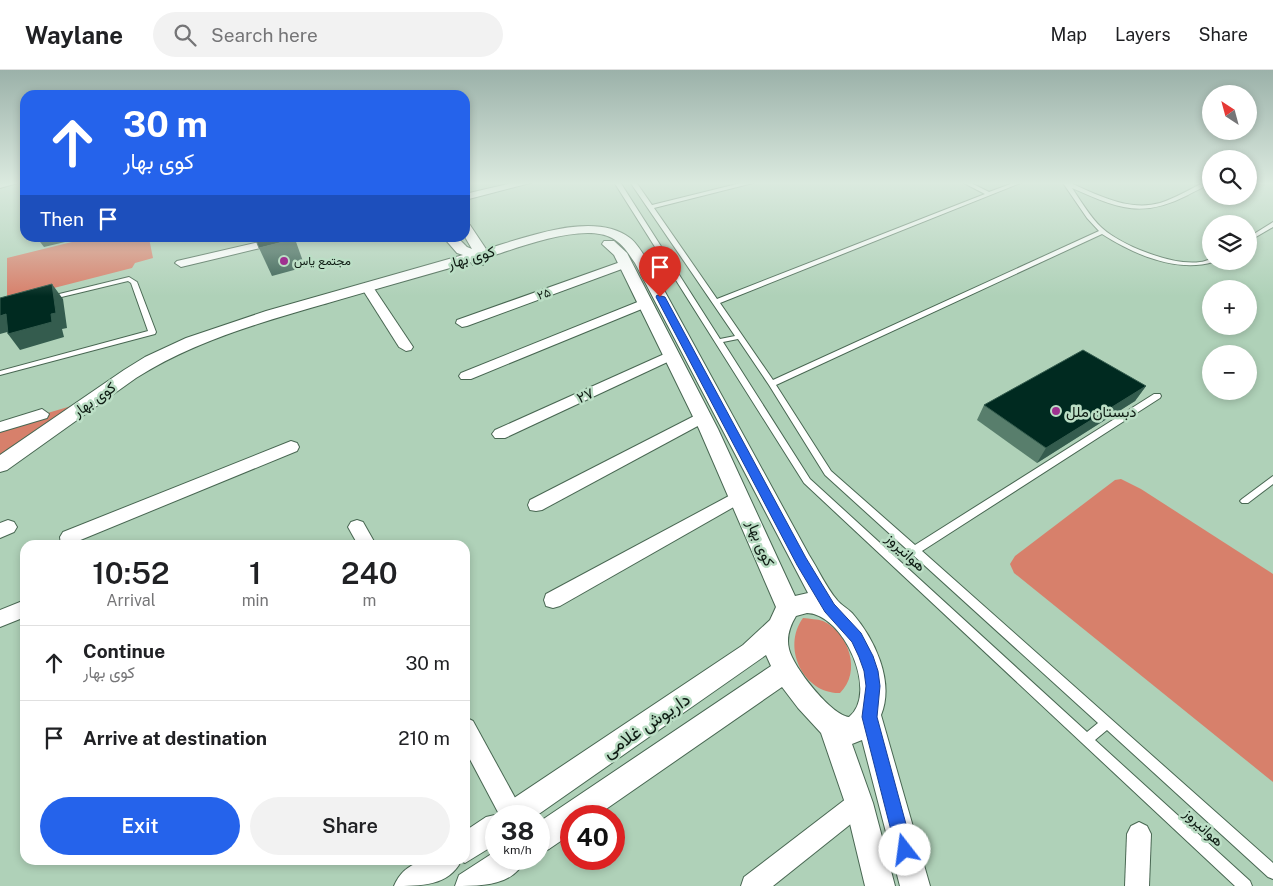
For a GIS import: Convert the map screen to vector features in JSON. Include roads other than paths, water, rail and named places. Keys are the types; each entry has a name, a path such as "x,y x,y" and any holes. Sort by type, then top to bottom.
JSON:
{"street":[{"name":"کوی بهار","path":"0,475 131,383 194,347 368,290 573,231 606,232 626,241 642,262 802,561 829,608 857,638 871,671 873,686 869,717"},
{"path":"455,242 462,250 478,258 480,247 470,234"},
{"name":"کوی بهار","path":"478,258 552,242 587,237 600,239 612,245 620,253 756,527 782,618 776,647 779,659 832,725"},
{"path":"181,263 273,242"},
{"name":"۲۵","path":"462,324 626,264"},
{"path":"368,290 406,347"},
{"name":"کوی بهار","path":"0,465 130,374 172,350 214,333 272,314 368,290"},
{"path":"466,376 645,303"},
{"name":"۲۷","path":"500,434 671,355"},
{"path":"0,427 42,414"},
{"path":"536,505 702,417"},
{"path":"69,540 69,537 291,447"},
{"path":"553,600 740,496"},
{"path":"357,527 364,540"},
{"path":"782,618 807,603 829,608"},
{"path":"0,618 20,610"},
{"name":"داریوش غلامی","path":"528,805 752,653 782,618"},
{"name":"داریوش غلامی","path":"588,805 786,670"},
{"path":"832,725 852,731 864,724 869,717"},
{"path":"869,717 915,886"},
{"path":"832,725 860,803 880,886"},
{"path":"470,737 506,805"},
{"path":"753,886 860,803"},
{"path":"470,845 485,834"},
{"path":"1137,886 1138,834"},
{"path":"409,886 440,865"},
{"path":"470,886 494,870"}],"lane":[{"name":"هوانیروز","path":"641,220 807,481 1245,886"},
{"name":"هوانیروز","path":"659,220 772,384 828,473 1273,872"},
{"path":"716,302 923,220"},
{"path":"1093,220 1102,232 1144,252 1179,264 1202,264"},
{"path":"1257,234 1273,224"},
{"path":"772,384 1102,232"},
{"path":"652,237 669,234"},
{"path":"0,373 152,332 134,282 130,278 36,301"},
{"path":"719,341 739,337"},
{"path":"914,550 1157,396"},
{"path":"1245,501 1273,479"},
{"path":"1087,739 1107,723"}],"place":[{"name":"مجتمع یاس","path":"284,261"},
{"name":"دبستان ملل","path":"1056,411"}]}
